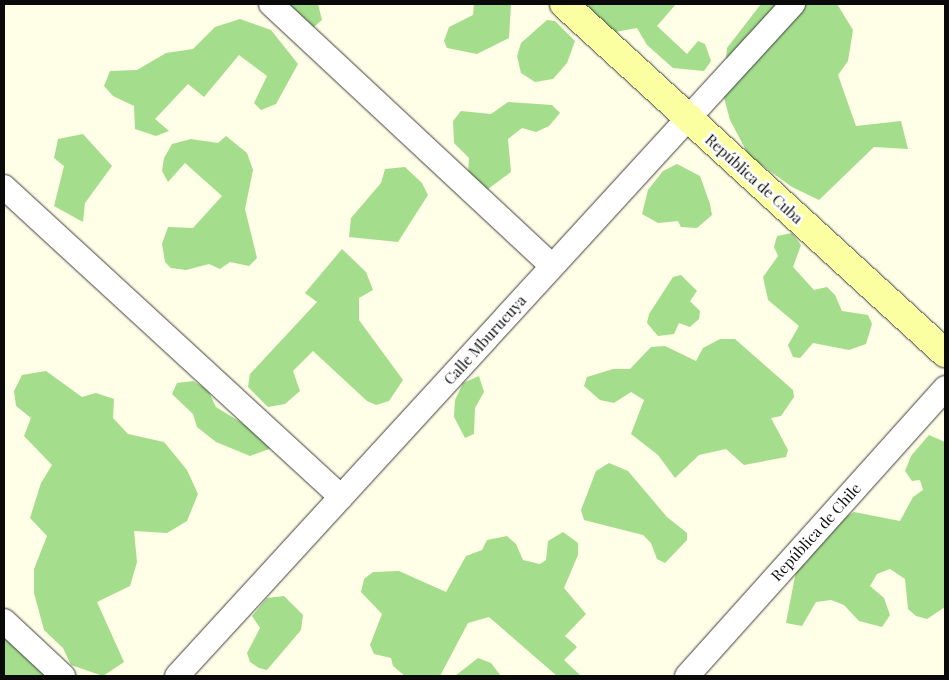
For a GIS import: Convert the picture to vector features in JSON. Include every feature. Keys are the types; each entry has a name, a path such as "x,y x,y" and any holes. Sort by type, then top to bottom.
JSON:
{"main road":[{"name":"República de Cuba","path":"564,4 945,353"}],"street":[{"path":"271,4 552,266"},
{"name":"Calle Mburucuya","path":"177,676 793,4"},
{"path":"4,187 341,497"},
{"name":"República de Chile","path":"687,676 945,388"},
{"path":"4,621 63,676"}],"green space":[{"path":"279,4 318,4 322,20 308,32"},
{"path":"474,4 511,4 509,38 477,54 447,48 444,41 449,27 473,15"},
{"path":"581,4 676,4 657,26 687,54 698,41 705,44 711,61 704,71 673,68 647,45 637,28 610,33"},
{"path":"761,4 837,4 853,30 848,61 838,75 856,126 901,121 908,149 874,147 819,200 792,187 749,156 730,120 723,94 727,48"},
{"path":"240,19 271,30 298,64 276,104 261,110 254,103 267,76 239,55 204,97 188,84 155,119 169,131 156,136 135,129 134,106 113,96 104,86 110,71 137,70 166,53 193,49 215,27"},
{"path":"547,20 555,21 575,41 567,63 553,79 535,82 521,73 517,56 521,43"},
{"path":"508,102 552,105 560,113 549,126 536,132 522,128 508,139 511,172 488,189 468,174 469,158 454,143 453,121 461,111 491,114"},
{"path":"83,134 112,166 85,203 83,222 54,206 64,166 54,158 58,139"},
{"path":"226,136 247,153 253,170 245,209 257,258 249,266 230,262 220,269 209,264 186,270 171,268 165,262 162,244 168,227 193,228 222,196 185,163 168,182 162,171 164,158 172,144 191,139 218,143"},
{"path":"677,164 700,176 710,204 712,215 697,228 681,227 678,221 658,223 642,214 648,190 663,171"},
{"path":"405,167 422,183 428,195 398,242 349,237 351,218 381,183 385,169"},
{"path":"792,233 801,245 793,267 814,290 827,287 835,295 842,311 868,315 872,324 866,344 849,350 813,343 800,358 793,357 788,345 799,326 768,300 763,277 778,256 774,247 777,236"},
{"path":"342,249 366,272 373,290 359,298 359,320 403,380 389,401 376,405 367,401 313,351 293,371 300,391 285,404 268,407 248,387 250,374 317,302 305,293"},
{"path":"681,275 697,291 690,301 700,311 699,319 690,327 679,323 674,334 658,336 647,323 649,314 673,277"},
{"path":"720,339 735,339 793,390 794,397 781,416 771,418 788,450 786,457 744,465 726,449 699,455 675,478 658,455 631,434 644,400 631,392 614,403 600,400 584,386 587,377 613,369 630,369 651,347 665,346 696,361 703,348"},
{"path":"46,371 82,397 96,393 114,399 113,418 128,434 164,442 187,470 198,494 187,521 167,533 134,531 137,562 130,586 97,602 124,662 103,676 71,665 63,648 44,630 34,593 34,569 47,536 30,518 41,483 52,465 24,436 31,418 16,406 14,391 22,375"},
{"path":"479,376 484,392 475,408 474,434 465,438 454,417 455,400 463,383"},
{"path":"193,381 208,390 216,407 266,438 272,448 250,456 216,442 197,427 193,414 172,394 177,383"},
{"path":"929,435 945,442 945,607 927,619 916,616 908,609 905,579 890,569 877,574 870,586 884,598 890,615 882,627 859,621 844,605 831,600 816,602 802,626 786,623 797,566 806,563 835,523 854,512 900,521 913,497 923,490 920,480 912,481 905,471 911,456"},
{"path":"609,463 628,471 667,517 687,533 687,540 665,563 657,559 651,543 643,535 584,520 581,510 596,471"},
{"path":"563,532 578,543 578,555 564,588 586,614 565,636 577,647 564,660 581,676 557,676 489,617 468,623 440,676 405,676 393,666 391,658 374,654 370,645 382,614 361,592 364,579 373,572 399,571 446,592 466,556 482,550 487,540 507,536 516,544 523,560 540,564 546,560 548,541"},
{"path":"284,596 303,615 301,630 267,670 259,668 250,662 247,653 260,628 252,616 267,598"},
{"path":"4,634 45,669 45,676 4,676"},
{"path":"478,658 491,663 501,676 455,676"}]}
